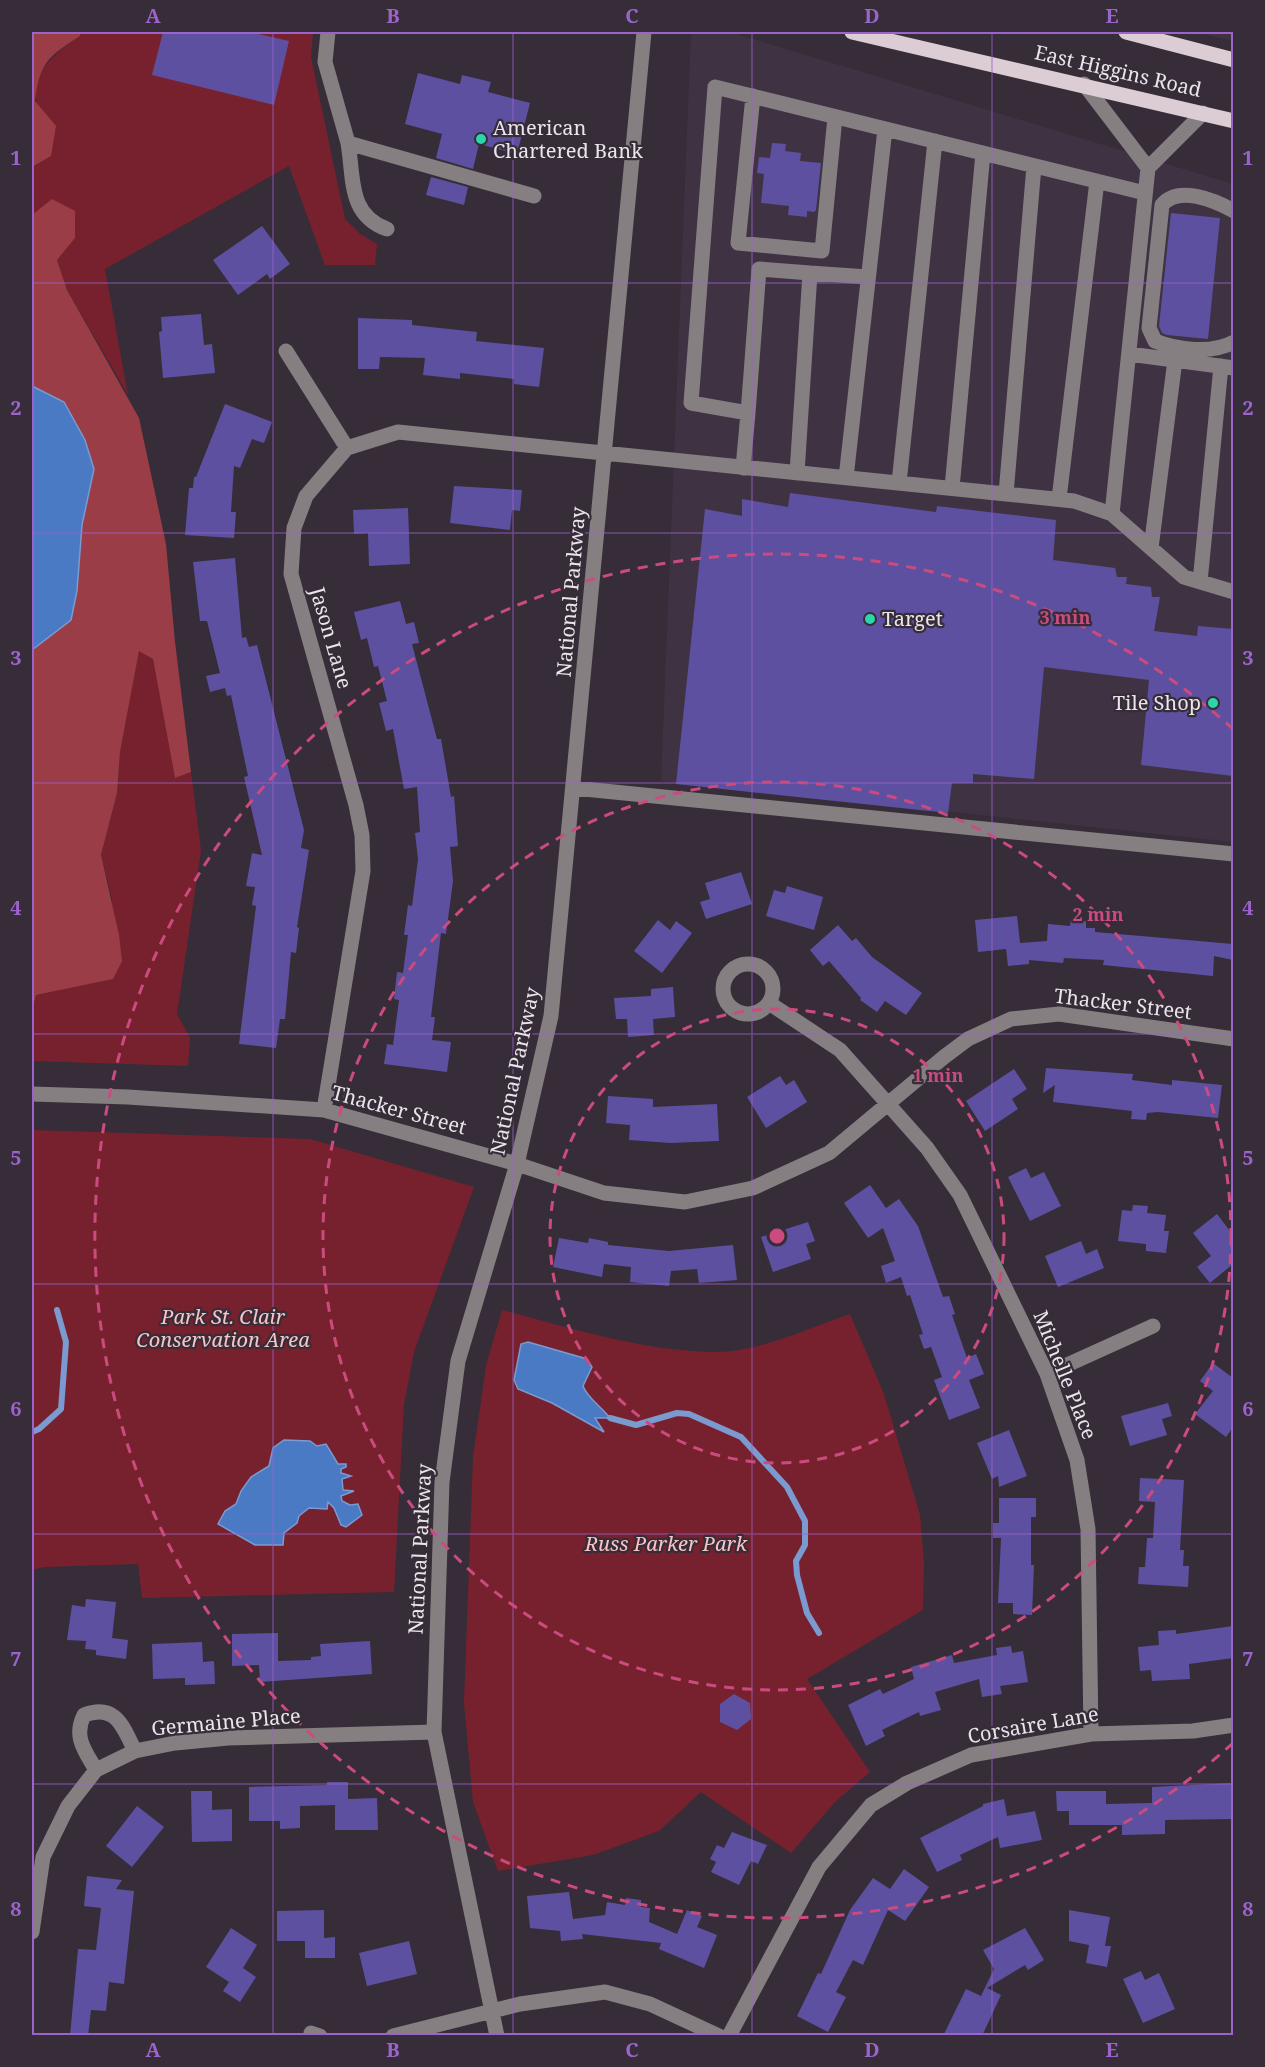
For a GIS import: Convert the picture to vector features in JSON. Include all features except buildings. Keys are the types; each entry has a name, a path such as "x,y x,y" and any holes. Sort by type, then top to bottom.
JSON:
{"main road":[{"name":"East Higgins Road","path":"852,32 1084,84 1233,121"},
{"name":"East Higgins Road","path":"1126,32 1233,60"}],"street":[{"path":"328,32 325,62 348,143 358,209 372,224 387,230"},
{"name":"National Parkway","path":"497,2036 434,1732 442,1482 458,1361 518,1164 551,1016 644,32"},
{"path":"1084,84 1148,168"},
{"path":"748,413 691,403 715,87 1145,193"},
{"path":"753,96 738,243 822,251 836,117"},
{"path":"1112,514 1148,168 1203,113"},
{"path":"846,478 885,129"},
{"path":"899,483 935,141"},
{"path":"348,143 534,196"},
{"path":"952,488 983,153"},
{"path":"1006,494 1034,166"},
{"path":"1059,499 1097,182"},
{"path":"1233,211 1182,194 1167,198 1162,206 1149,328 1155,341 1172,346 1212,349 1233,342"},
{"path":"743,468 759,269 868,277"},
{"path":"797,473 810,273"},
{"path":"286,351 347,448 398,432 1074,501 1112,514 1184,577 1233,592"},
{"path":"1129,354 1227,367 1200,582"},
{"path":"1151,548 1175,360"},
{"name":"Jason Lane","path":"324,1110 363,871 362,836 356,805 291,574 294,528 306,496 347,448"},
{"path":"574,788 1233,854"},
{"name":"Michelle Place","path":"769,1003 840,1050 927,1148 960,1195 1047,1374 1077,1460 1088,1529 1091,1734"},
{"name":"Thacker Street","path":"32,1095 128,1097 324,1110 518,1164 604,1193 685,1202 753,1188 829,1153 968,1039 1011,1019 1059,1014 1233,1039"},
{"path":"1047,1374 1153,1326"},
{"path":"96,1770 79,1742 79,1726 84,1715 96,1711 111,1713 122,1724 135,1751"},
{"name":"Corsaire Lane","path":"729,2036 819,1867 871,1805 907,1783 971,1755 1091,1734 1193,1731 1233,1725"},
{"name":"Germaine Place","path":"32,1932 43,1857 68,1806 96,1770 135,1751 175,1743 228,1738 434,1732"},
{"path":"393,2036 491,2010 605,1992 650,2004 719,2036"}],"shaded area":[{"path":"32,32 80,32 80,36 47,62 40,77 35,101 56,126 51,156 32,167"},
{"path":"691,32 730,32 1233,184 1233,842 661,781"},
{"path":"1195,32 1233,32 1233,41"},
{"path":"52,199 75,211 75,238 57,260 67,290 139,418 166,544 191,772 175,778 153,659 139,651 120,752 117,793 101,855 119,935 122,961 113,979 36,995 32,1011 32,215"}],"green space":[{"path":"80,32 313,32 311,57 345,219 360,234 377,244 375,265 325,265 289,166 105,269 128,395 67,290 57,260 75,238 52,200 32,215 32,167 51,156 36,101 36,88 40,75 48,63 80,36"},
{"path":"139,650 153,659 175,778 191,772 201,850 177,1014 190,1038 188,1066 32,1061 32,1011 36,995 112,979 112,899 101,855 117,793 120,752"},
{"name":"Park St. Clair Conservation Area","path":"32,1130 310,1139 474,1187 414,1352 404,1404 394,1592 142,1598 138,1564 44,1567 32,1570"},
{"name":"Russ Parker Park","path":"502,1310 633,1343 686,1351 713,1352 765,1344 850,1314 884,1394 920,1515 924,1563 923,1610 807,1679 870,1772 836,1801 791,1853 701,1792 659,1831 593,1855 498,1871 473,1802 464,1703 473,1457 486,1366"}],"water":[{"path":"32,386 64,402 85,440 94,469 82,525 77,591 71,620 32,650"},
{"path":"528,1342 587,1359 592,1367 583,1386 588,1395 610,1418 595,1418 604,1432 552,1403 518,1389 514,1380 521,1344"},
{"path":"284,1440 310,1441 317,1446 326,1444 338,1464 346,1464 346,1467 341,1469 341,1473 351,1476 342,1479 343,1490 354,1491 341,1496 342,1501 350,1505 358,1504 362,1515 346,1527 341,1525 334,1508 328,1502 327,1509 309,1508 299,1516 297,1523 284,1533 283,1545 255,1545 218,1524 225,1511 236,1504 241,1491 251,1477 269,1466 273,1448"}],"waterway":[{"path":"32,1432 39,1429 61,1409 66,1342 57,1310"},
{"path":"610,1418 636,1425 677,1413 689,1414 741,1437 787,1487 805,1521 805,1545 796,1561 797,1575 807,1613 819,1633"}],"place":[{"name":"American Chartered Bank","path":"481,139"},
{"name":"Target","path":"870,619"},
{"name":"Tile Shop","path":"1213,703"}]}
